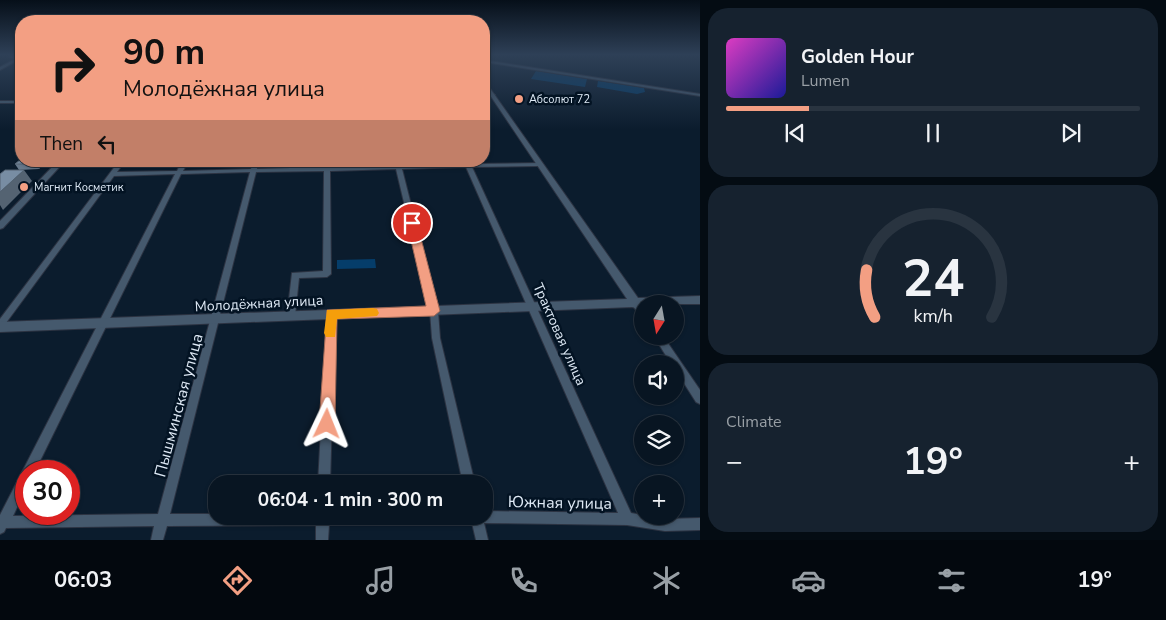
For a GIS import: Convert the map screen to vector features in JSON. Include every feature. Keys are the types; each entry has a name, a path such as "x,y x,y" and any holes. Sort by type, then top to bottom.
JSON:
{"street":[{"path":"600,79 700,95"},
{"path":"490,91 634,299"},
{"path":"0,102 15,102"},
{"path":"490,164 539,164"},
{"path":"0,226 56,167"},
{"path":"0,326 118,167"},
{"path":"35,460 182,167"},
{"path":"113,174 240,167"},
{"name":"Пышминская улица","path":"157,540 255,167"},
{"path":"291,316 295,275 327,274 327,167"},
{"path":"398,167 434,311 436,338 468,475"},
{"name":"Трактовая улица","path":"468,167 534,308 627,519"},
{"name":"Молодёжная улица","path":"684,302 700,300"},
{"name":"Молодёжная улица","path":"0,326 534,308 634,308"},
{"path":"324,475 331,314"},
{"path":"664,345 700,399"},
{"path":"1,524 15,497"},
{"name":"Южная улица","path":"493,517 627,519 665,525 700,524"},
{"name":"Южная улица","path":"1,524 208,519"},
{"path":"322,540 323,525"},
{"path":"478,525 482,540"}],"shaded area":[{"path":"532,79 587,79 585,87"},
{"path":"598,81 644,88 645,92 637,94 597,87"},
{"path":"375,259 376,268 337,269 337,260"}],"building":[{"path":"5,170 24,170 0,192 0,174"}],"slow traffic":[{"path":"330,333 331,314 373,313"}],"place":[{"name":"Абсолют 72","path":"519,99"},
{"name":"Магнит Косметик","path":"24,187"}],"route":[{"path":"327,424 331,314 434,311 412,223"}]}
